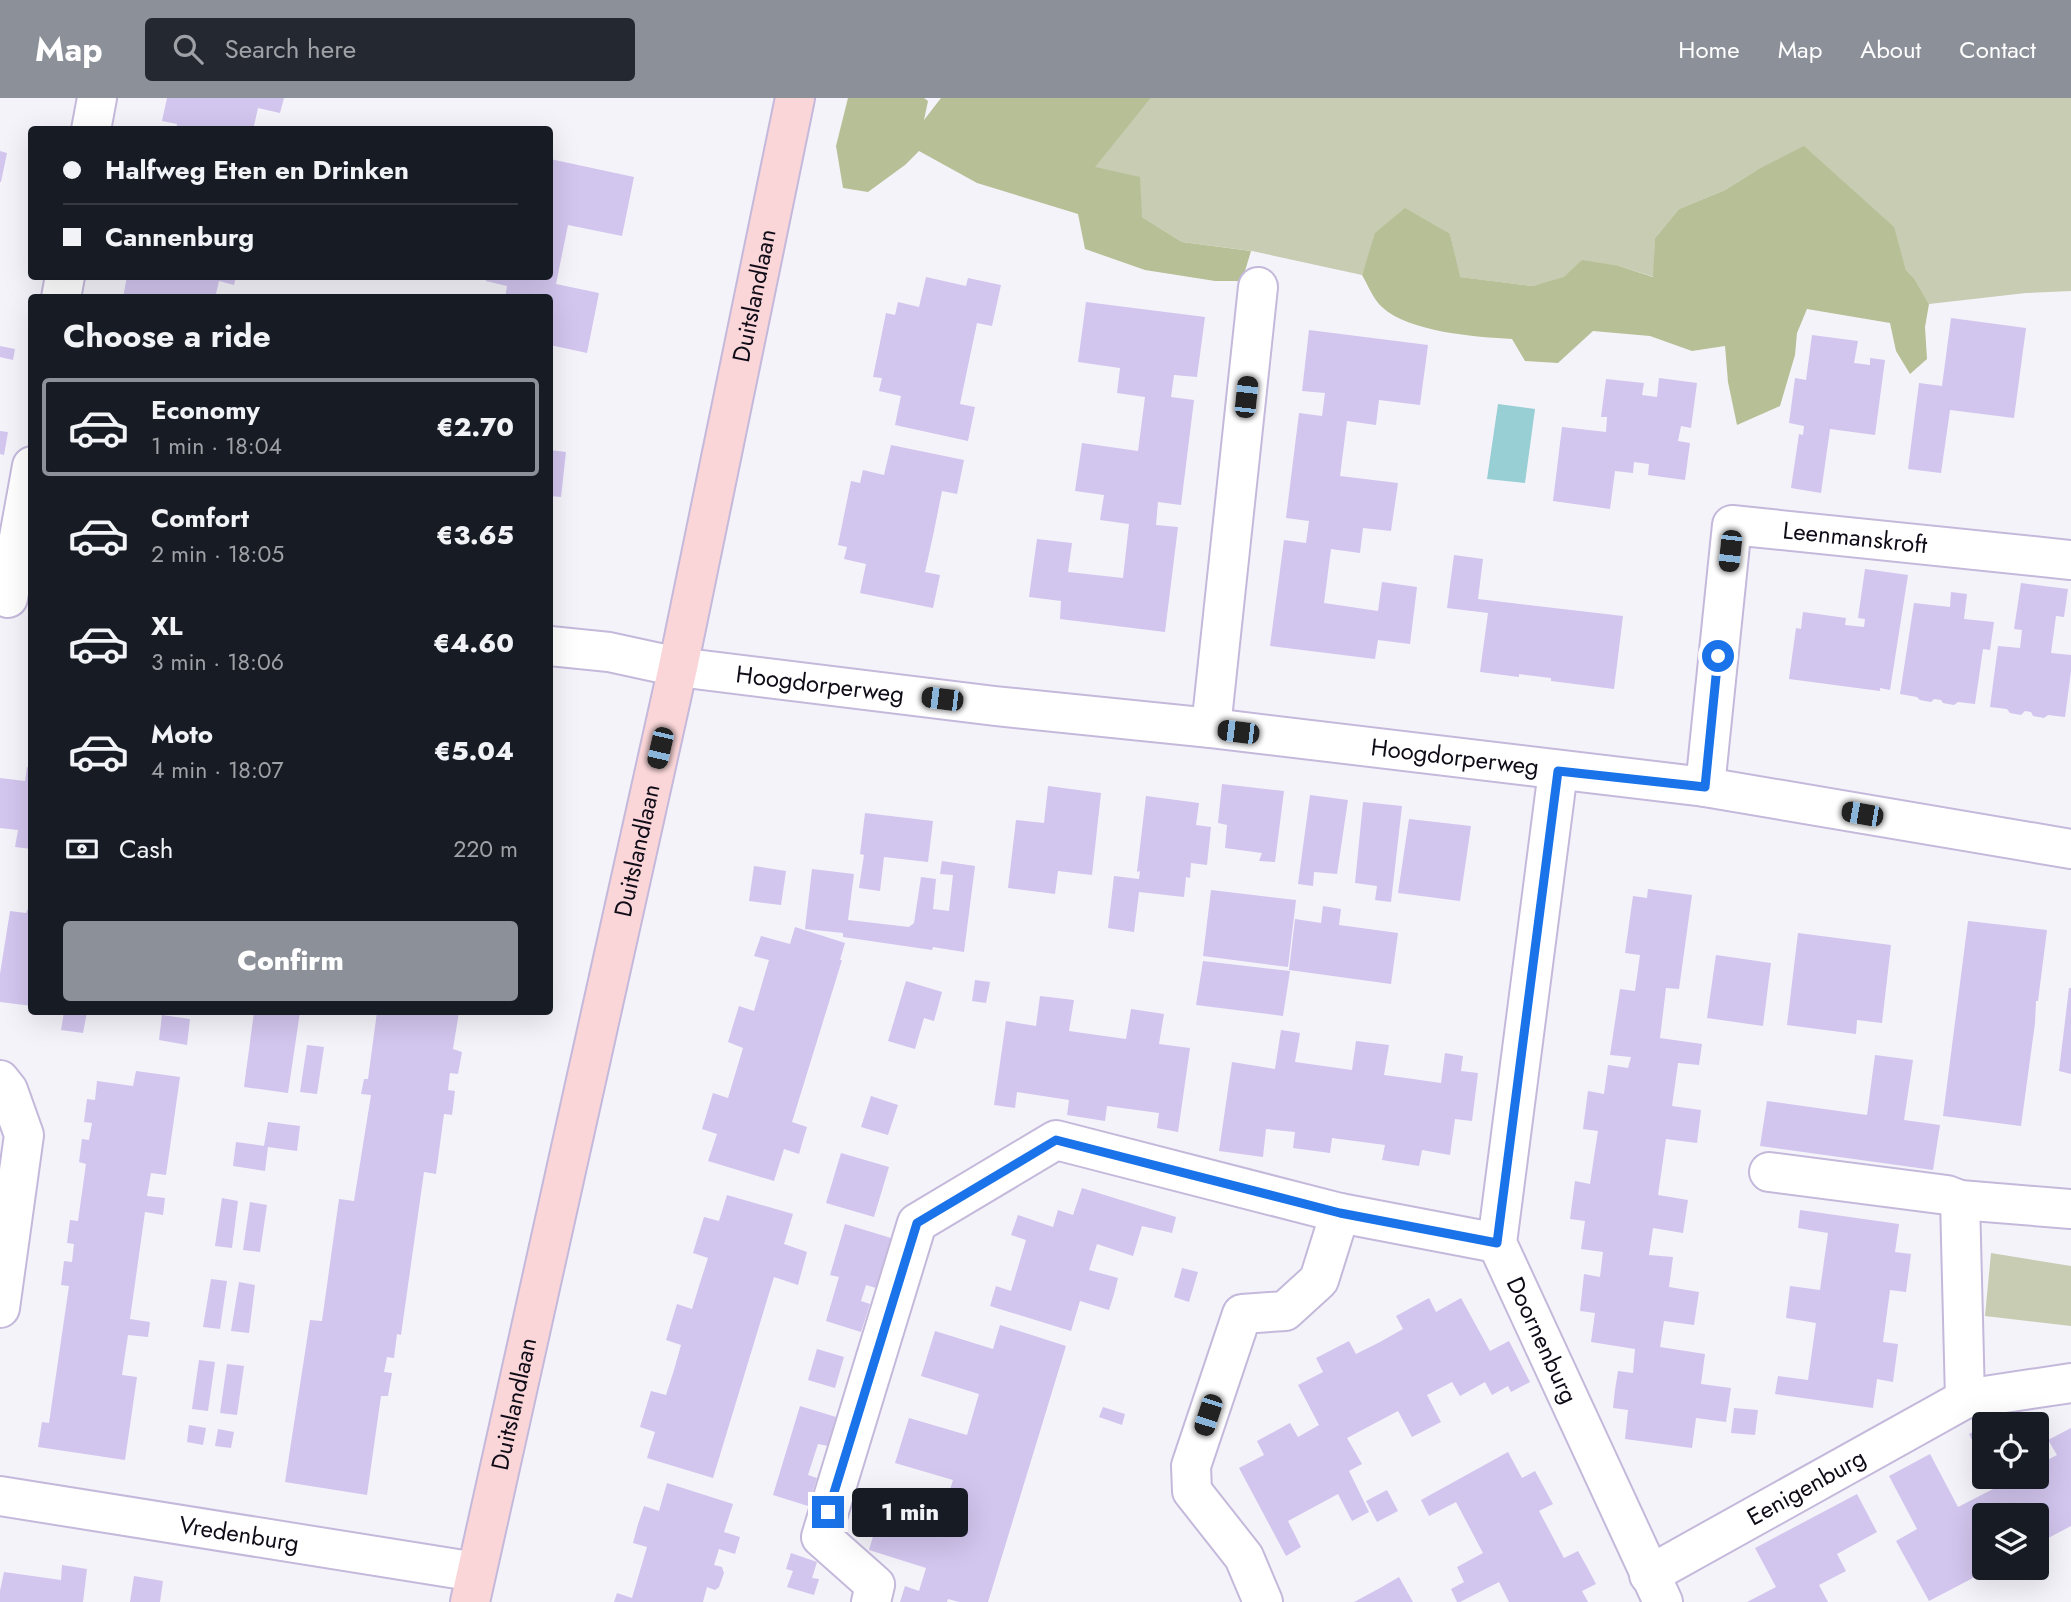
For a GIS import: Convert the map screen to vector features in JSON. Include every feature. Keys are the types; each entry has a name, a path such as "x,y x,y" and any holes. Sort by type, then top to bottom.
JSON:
{"main road":[{"name":"Duitslandlaan","path":"473,1587 678,667 794,98"}],"street":[{"path":"92,126 97,98"},
{"path":"1211,728 1258,287"},
{"path":"13,599 28,494"},
{"name":"Leenmanskroft","path":"1705,787 1732,525 2071,560"},
{"name":"Hoogdorperweg","path":"553,646 609,652 678,667 995,706 1211,728 1705,787 2071,849"},
{"path":"871,1602 874,1585 821,1537 917,1223 1056,1140 1340,1213 1497,1243 1558,771"},
{"path":"0,1080 8,1090 24,1135 0,1308"},
{"path":"1769,1172 1947,1195 1960,1200 2071,1209"},
{"path":"1960,1200 1965,1399"},
{"path":"1263,1602 1244,1557 1192,1491 1191,1466 1242,1314 1285,1311 1319,1280 1340,1213"},
{"name":"Doornenburg","path":"1497,1243 1656,1588"},
{"name":"Eenigenburg","path":"1656,1588 1965,1399 2071,1383"},
{"name":"Vredenburg","path":"0,1496 473,1587"}],"green space":[{"path":"848,98 924,98 928,101 924,120 941,98 1151,98 1095,167 1140,177 1142,217 1182,242 1251,251 1242,281 1215,281 1145,270 1085,249 1078,214 977,183 919,151 905,165 868,192 843,188 836,146"},
{"path":"1151,98 2071,98 2071,291 2026,293 1929,304 1914,278 1906,270 1893,227 1757,170 1725,190 1679,209 1655,238 1654,277 1619,266 1533,286 1459,277 1450,234 1376,233 1362,275 1252,251 1182,242 1142,217 1094,167"},
{"path":"1804,146 1894,227 1906,270 1914,278 1929,304 1925,327 1927,359 1910,374 1896,351 1890,323 1807,309 1797,333 1795,355 1780,406 1737,425 1728,382 1725,346 1692,351 1650,336 1593,331 1558,363 1525,361 1512,339 1443,332 1425,328 1394,315 1379,304 1362,275 1375,233 1405,208 1450,234 1460,277 1533,286 1564,277 1582,260 1619,266 1653,277 1655,238 1679,209 1725,190"},
{"path":"1991,1253 2071,1266 2071,1326 1985,1316"}],"water":[{"path":"1498,404 1535,409 1525,483 1487,479"}],"building":[{"path":"167,98 284,98 280,113 258,108 254,126 177,126 162,121"},
{"path":"0,151 7,153 1,182 0,182"},
{"path":"553,160 634,177 622,236 568,225 556,284 599,293 587,353 553,346 553,294 506,294 507,286 486,281 553,280"},
{"path":"926,277 966,286 968,278 1001,285 992,326 977,323 960,404 975,407 968,441 895,425 901,396 879,391 882,378 873,377 886,313 895,315 898,302 919,307"},
{"path":"126,280 235,280 234,285 219,281 216,294 124,294"},
{"path":"1086,302 1205,317 1197,377 1174,375 1171,397 1194,400 1181,505 1158,502 1156,525 1178,527 1165,632 1060,619 1061,601 1029,597 1037,539 1072,543 1068,572 1123,578 1129,524 1100,520 1104,495 1075,491 1082,443 1138,451 1145,397 1117,393 1120,368 1078,362"},
{"path":"1951,318 2026,328 2014,418 1950,410 1941,473 1908,469 1919,383 1942,386"},
{"path":"1309,330 1428,345 1420,405 1379,400 1376,425 1347,421 1340,476 1398,483 1391,531 1363,528 1360,553 1331,549 1324,603 1378,611 1382,582 1417,587 1410,644 1378,640 1375,659 1270,646 1284,540 1306,543 1309,521 1286,518 1299,413 1322,416 1325,393 1302,391"},
{"path":"1812,335 1858,341 1854,363 1870,365 1870,358 1885,360 1875,435 1830,429 1821,493 1791,488 1799,434 1803,435 1804,426 1789,423 1795,378 1806,380"},
{"path":"0,346 15,349 13,360 0,357"},
{"path":"1659,378 1697,383 1691,428 1681,426 1678,441 1690,443 1685,480 1648,475 1649,464 1634,462 1633,473 1615,471 1610,509 1553,501 1562,427 1606,432 1607,417 1601,417 1606,379 1644,383 1642,395 1657,397"},
{"path":"0,431 8,432 4,455 0,454"},
{"path":"891,445 964,460 957,494 942,491 925,572 940,575 933,608 860,593 866,564 844,559 847,547 838,545 851,481 860,483 863,470 884,475"},
{"path":"553,450 566,452 561,497 553,496"},
{"path":"1454,555 1483,559 1478,599 1623,616 1614,689 1551,681 1551,678 1480,672 1488,613 1447,608"},
{"path":"1865,569 1908,575 1890,690 1789,679 1796,628 1801,629 1803,612 1846,618 1845,625 1864,627 1865,619 1858,618"},
{"path":"2021,583 2068,589 2064,617 2056,616 2051,653 2071,655 2065,717 2048,715 2044,718 2025,711 2021,715 2010,713 2007,709 1990,707 1998,646 2020,648 2022,630 2014,629"},
{"path":"1951,592 1967,594 1964,619 1994,622 1990,650 1983,649 1975,704 1958,702 1954,705 1934,699 1931,702 1900,694 1914,603 1950,607"},
{"path":"27,767 28,849 15,847 18,830 0,828 0,778 25,781"},
{"path":"1222,784 1284,791 1275,862 1259,861 1262,853 1225,848 1227,825 1218,823"},
{"path":"1048,786 1101,793 1092,875 1058,871 1055,894 1008,888 1016,820 1044,823"},
{"path":"1310,795 1348,800 1337,874 1314,872 1313,886 1298,884"},
{"path":"1146,796 1199,803 1196,825 1211,827 1207,865 1191,863 1184,897 1139,892 1134,932 1108,928 1114,876 1139,879 1140,871 1137,872"},
{"path":"1363,802 1402,806 1391,902 1375,900 1377,886 1355,883"},
{"path":"865,813 933,821 928,862 884,857 880,891 859,888 864,855 860,854"},
{"path":"1409,819 1471,826 1460,901 1398,893"},
{"path":"942,861 975,866 964,952 933,947 932,950 843,937 843,933 805,929 812,869 854,874 848,920 909,927 914,923 921,877 936,879 933,909 949,911 953,875 940,874"},
{"path":"754,866 786,871 781,905 749,901"},
{"path":"1648,889 1692,895 1679,989 1666,988 1660,1038 1702,1044 1699,1065 1678,1063 1672,1106 1701,1110 1697,1143 1666,1139 1658,1195 1688,1200 1683,1233 1653,1228 1649,1255 1673,1257 1669,1287 1699,1292 1694,1325 1664,1321 1660,1347 1705,1354 1701,1384 1731,1388 1726,1422 1696,1418 1692,1448 1625,1439 1628,1410 1613,1408 1618,1371 1633,1373 1635,1349 1591,1342 1595,1313 1580,1311 1584,1274 1600,1277 1603,1252 1581,1249 1585,1221 1570,1219 1575,1181 1590,1184 1598,1131 1583,1129 1588,1091 1604,1094 1608,1065 1628,1068 1631,1057 1610,1055 1620,989 1635,991 1640,955 1625,953 1633,896 1647,898"},
{"path":"1211,890 1296,900 1288,967 1203,956"},
{"path":"1323,906 1341,909 1339,925 1398,933 1391,984 1289,970 1295,919 1321,923"},
{"path":"28,909 28,1006 0,1002 0,974 10,911 26,913"},
{"path":"1968,921 2047,930 2021,1126 1943,1116"},
{"path":"795,927 845,943 792,1122 807,1127 799,1154 784,1149 774,1181 708,1161 717,1134 702,1129 713,1093 728,1098 743,1048 728,1042 739,1006 754,1011 769,960 754,956 761,936 790,944"},
{"path":"1798,933 1891,945 1882,1023 1857,1020 1856,1034 1787,1025"},
{"path":"1716,955 1771,963 1763,1026 1707,1018"},
{"path":"1203,961 1290,971 1283,1016 1196,1005"},
{"path":"975,980 990,982 986,1003 972,1001"},
{"path":"906,981 942,992 934,1021 924,1018 915,1049 888,1041"},
{"path":"2071,988 2071,1074 2059,1071"},
{"path":"1040,996 1074,1000 1069,1031 1126,1039 1131,1009 1164,1014 1159,1044 1190,1048 1178,1132 1157,1128 1159,1113 1107,1106 1105,1121 1067,1115 1069,1100 1017,1092 1015,1108 994,1105 1006,1021 1036,1026"},
{"path":"64,1015 86,1015 83,1033 61,1030"},
{"path":"162,1015 190,1019 187,1045 159,1040"},
{"path":"254,1015 300,1015 288,1093 244,1087"},
{"path":"377,1015 459,1015 453,1049 462,1052 458,1074 450,1073 448,1090 455,1091 452,1115 444,1114 436,1174 424,1172 401,1335 397,1334 394,1358 387,1357 384,1372 392,1373 388,1396 381,1396 367,1495 285,1482 310,1320 322,1321 339,1199 354,1201 371,1095 361,1094 364,1079 368,1079"},
{"path":"1281,1030 1300,1033 1295,1062 1352,1070 1356,1041 1389,1045 1384,1075 1441,1083 1445,1053 1463,1056 1461,1071 1478,1073 1472,1121 1455,1119 1450,1155 1422,1150 1419,1166 1382,1160 1385,1145 1332,1138 1330,1153 1293,1148 1295,1132 1266,1129 1263,1157 1219,1151 1232,1062 1275,1069"},
{"path":"307,1045 324,1047 317,1094 300,1092"},
{"path":"1875,1055 1913,1060 1904,1120 1940,1125 1933,1170 1760,1146 1767,1101 1867,1115"},
{"path":"136,1071 180,1077 166,1175 151,1173 147,1196 165,1198 163,1215 145,1212 130,1319 150,1322 148,1337 128,1335 122,1375 137,1377 125,1460 38,1447 42,1422 49,1423 69,1286 61,1285 64,1261 72,1262 74,1244 67,1243 70,1220 78,1221 86,1164 79,1162 82,1139 89,1140 92,1123 84,1122 87,1099 95,1100 97,1081 133,1086"},
{"path":"871,1096 898,1105 888,1135 861,1127"},
{"path":"268,1122 300,1126 297,1151 268,1147 265,1171 233,1166 236,1142 264,1146"},
{"path":"841,1153 889,1167 874,1217 826,1203"},
{"path":"1082,1188 1176,1217 1172,1233 1142,1226 1133,1256 1097,1244 1089,1270 1118,1278 1114,1294 1109,1310 1080,1301 1071,1331 990,1306 996,1286 1011,1291 1026,1240 1011,1235 1018,1215 1053,1227 1058,1210 1073,1215"},
{"path":"727,1195 793,1214 784,1244 807,1252 798,1285 774,1277 713,1478 647,1458 655,1432 640,1427 651,1391 666,1395 674,1370 681,1345 666,1340 677,1304 692,1309 708,1258 693,1253 704,1217 719,1221"},
{"path":"222,1198 238,1201 232,1248 215,1246"},
{"path":"250,1202 267,1205 260,1252 243,1250"},
{"path":"1800,1210 1899,1224 1895,1252 1911,1254 1906,1292 1890,1290 1883,1342 1898,1344 1893,1382 1877,1379 1873,1408 1775,1394 1778,1376 1808,1380 1816,1323 1786,1318 1790,1286 1820,1290 1828,1233 1798,1228"},
{"path":"845,1224 891,1238 876,1288 866,1285 861,1301 870,1304 861,1332 826,1321 839,1277 830,1275"},
{"path":"1182,1268 1198,1272 1189,1302 1174,1297"},
{"path":"211,1279 227,1281 220,1329 203,1327"},
{"path":"239,1282 255,1285 249,1333 231,1331"},
{"path":"1429,1298 1436,1312 1461,1298 1490,1351 1509,1341 1530,1382 1511,1392 1508,1386 1492,1395 1485,1382 1460,1396 1452,1382 1427,1395 1441,1422 1412,1437 1398,1411 1347,1438 1362,1464 1349,1471 1369,1512 1352,1521 1338,1494 1288,1521 1301,1547 1286,1556 1239,1468 1264,1455 1257,1441 1290,1423 1298,1437 1319,1425 1298,1385 1323,1372 1316,1358 1349,1341 1356,1354 1380,1342 1403,1329 1396,1316"},
{"path":"1000,1325 1066,1346 988,1602 959,1602 948,1599 947,1602 900,1602 905,1586 919,1591 926,1568 869,1550 882,1505 940,1523 953,1480 895,1463 909,1418 967,1435 979,1394 921,1376 935,1331 993,1349"},
{"path":"817,1349 844,1357 835,1388 808,1380"},
{"path":"199,1360 215,1362 208,1411 192,1409"},
{"path":"227,1364 244,1366 237,1415 220,1413"},
{"path":"800,1406 836,1417 828,1446 818,1444 808,1475 817,1478 808,1506 773,1495"},
{"path":"1103,1407 1125,1414 1122,1425 1099,1417"},
{"path":"1734,1408 1758,1410 1755,1435 1731,1433"},
{"path":"189,1425 206,1428 203,1445 187,1442"},
{"path":"2071,1428 2071,1526 2049,1538 2049,1503 1972,1503 1972,1578 1929,1601 1896,1541 1917,1529 1889,1476 1930,1454 1958,1507 1993,1489 2049,1489 2049,1459 2057,1455 2049,1439"},
{"path":"218,1429 234,1432 231,1448 215,1446"},
{"path":"1508,1452 1522,1478 1535,1471 1553,1504 1539,1511 1564,1558 1578,1551 1587,1567 1596,1584 1582,1591 1588,1602 1509,1602 1499,1582 1457,1602 1451,1589 1464,1582 1457,1567 1483,1553 1456,1502 1429,1516 1421,1500"},
{"path":"667,1483 733,1504 724,1532 740,1537 735,1554 719,1549 714,1565 722,1567 724,1573 719,1587 715,1590 707,1587 703,1602 614,1602 617,1593 632,1598 647,1547 633,1543 638,1524 644,1506 659,1511"},
{"path":"1387,1490 1398,1511 1377,1522 1366,1501"},
{"path":"1857,1494 1877,1532 1837,1554 1846,1571 1819,1585 1828,1602 1747,1602 1776,1587 1755,1548"},
{"path":"791,1553 817,1562 812,1578 819,1579 814,1595 787,1587 793,1571 786,1569"},
{"path":"62,1565 87,1569 83,1602 0,1602 4,1572 61,1580"},
{"path":"134,1576 163,1581 160,1602 130,1602"},
{"path":"1399,1577 1413,1602 1354,1602 1380,1588"}],"route":[{"path":"828,1512 917,1223 1056,1140 1340,1213 1497,1243 1558,771 1705,787 1718,656"}]}
